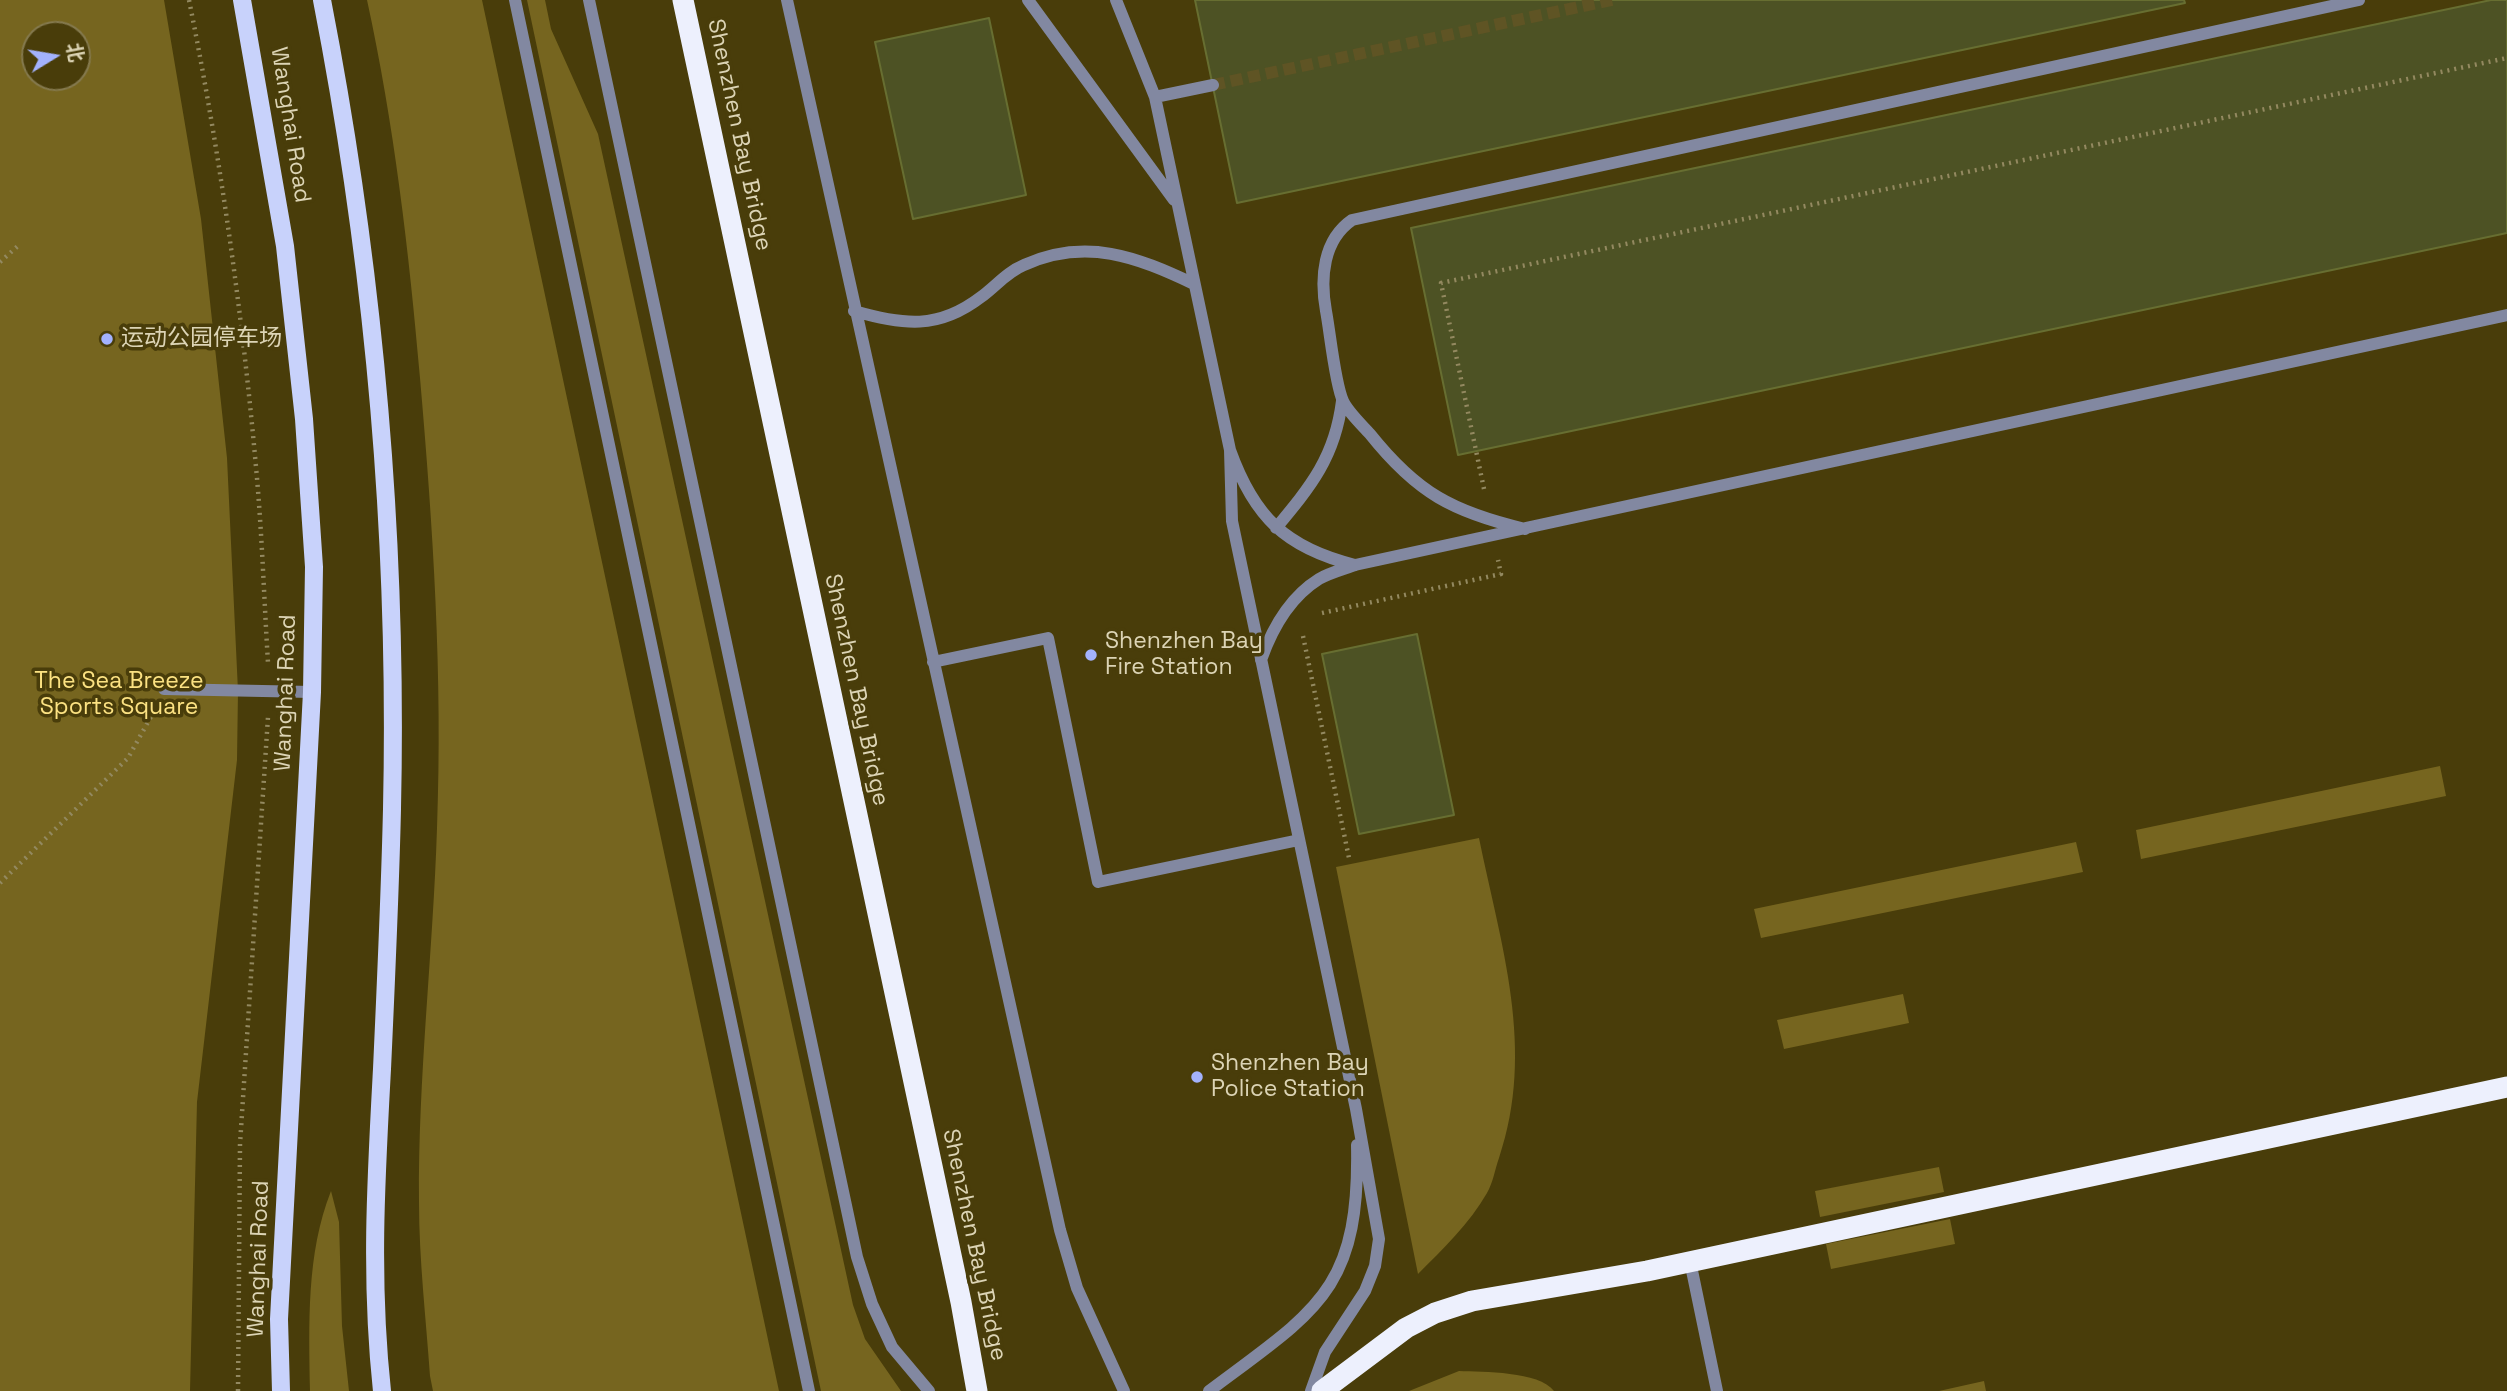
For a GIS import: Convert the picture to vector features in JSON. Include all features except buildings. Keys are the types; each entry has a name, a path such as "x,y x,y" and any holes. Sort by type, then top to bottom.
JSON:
{"highway":[{"name":"Shenzhen Bay Bridge","path":"683,0 961,1302 977,1391"},
{"path":"1322,1391 1406,1328 1435,1313 1508,1293 1600,1280 2507,1087"}],"main road":[{"name":"Wanghai Road","path":"242,0 285,246 304,419 314,567 312,692 279,1318 281,1391"},
{"path":"322,0 342,102 363,249 377,370 390,562 392,808 372,1247 374,1322 382,1391"}],"lane":[{"path":"515,0 809,1391"},
{"path":"589,0 857,1257 872,1304 892,1347 929,1391"},
{"path":"787,0 1060,1230 1077,1288 1124,1391"},
{"path":"1028,0 1177,203"},
{"path":"1116,0 1155,97 1230,450 1242,483 1258,509 1276,528 1314,552 1355,565"},
{"path":"1276,528 1310,487 1330,455 1339,432 1342,401 1322,290 1331,245 1338,230 1352,220 2359,0"},
{"path":"1155,97 1213,85"},
{"path":"854,311 892,322 917,323 941,319 961,310 1023,265 1076,252 1130,256 1194,285"},
{"path":"1261,660 1270,634 1292,603 1319,579 1355,565 2507,315"},
{"path":"1342,401 1382,450 1438,500 1479,519 1525,529"},
{"path":"1230,450 1232,522 1356,1109 1379,1239 1375,1266 1365,1290 1325,1352 1311,1391"},
{"path":"933,662 1048,638 1098,881 1299,840"},
{"path":"164,689 312,692"},
{"path":"1209,1391 1311,1311 1343,1263 1356,1205 1356,1109"},
{"path":"1690,1261 1717,1391"}],"path":[{"path":"1477,450 1441,284 2507,58"},
{"path":"0,262 19,245"},
{"path":"1312,615 1501,574"},
{"path":"1302,632 1349,858"},
{"path":"0,883 128,758 164,689"}],"green space":[{"name":"The Sea Breeze Sports Square","path":"0,0 164,0 201,219 227,458 238,691 237,760 197,1102 190,1391 0,1391"},
{"path":"367,0 482,0 779,1391 433,1391 420,1246 419,1155 439,772 436,603 425,434 406,235 393,141"},
{"path":"527,0 545,0 551,29 598,134 853,1305 865,1339 901,1391 821,1391"},
{"path":"2440,766 2446,796 2141,859 2136,830"},
{"path":"1479,838 1511,998 1515,1077 1510,1117 1487,1193 1464,1225 1418,1274 1336,867"},
{"path":"2076,842 2083,872 1761,938 1754,909"},
{"path":"1903,994 1909,1023 1784,1049 1777,1020"},
{"path":"1939,1167 1944,1192 1820,1217 1815,1191"},
{"path":"331,1191 339,1222 342,1326 349,1391 310,1391 313,1265 323,1215"},
{"path":"1950,1219 1955,1244 1831,1269 1826,1244"},
{"path":"1459,1371 1524,1376 1547,1384 1554,1391 1409,1391"},
{"path":"1984,1381 1986,1391 1939,1391"}],"tunnel":[{"path":"1213,85 1612,0"}],"place":[{"name":"运动公园停车场","path":"107,339"},
{"name":"Shenzhen Bay Fire Station","path":"1091,655"},
{"name":"Shenzhen Bay Police Station","path":"1197,1077"}]}
